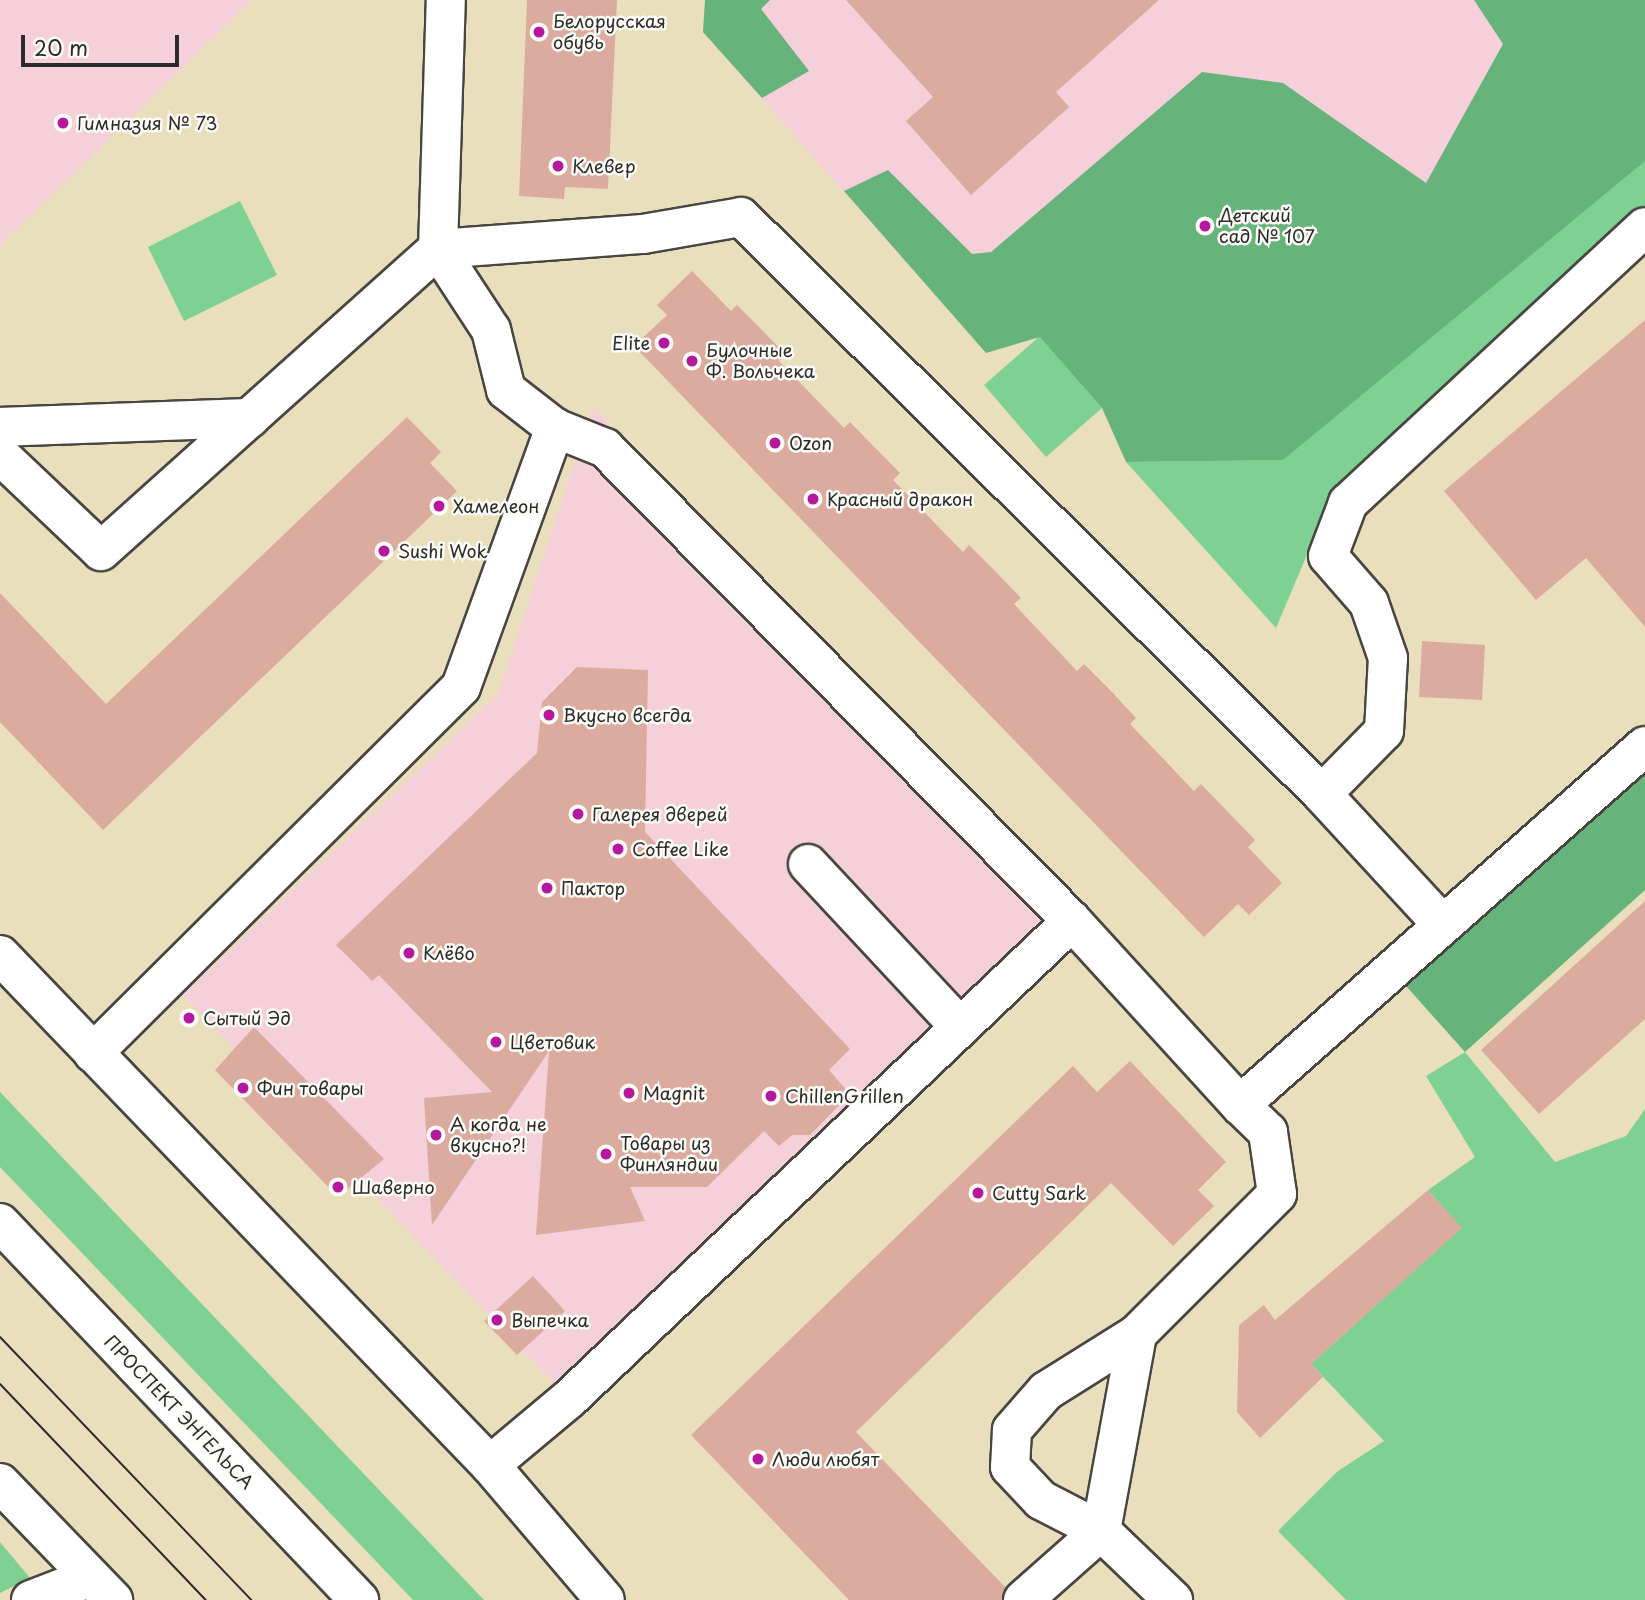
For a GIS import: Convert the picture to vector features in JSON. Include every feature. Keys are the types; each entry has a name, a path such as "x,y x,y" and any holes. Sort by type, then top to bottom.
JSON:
{"street":[{"path":"446,0 438,249 491,330 506,390 555,428 605,448 1072,921 1240,1105 1268,1132 1277,1194 1137,1334 1046,1391 1012,1430 1010,1467 1041,1500 1101,1531 1173,1600"},
{"path":"0,455 101,551 438,249 643,234 741,217 1322,794 1442,925"},
{"path":"1322,794 1384,731 1388,658 1369,603 1328,556 1348,503 1645,227"},
{"path":"0,428 250,418"},
{"path":"93,1053 461,687 555,428"},
{"path":"1240,1105 1645,746"},
{"path":"808,864 960,1027"},
{"path":"490,1465 569,1399 1072,921"},
{"path":"0,955 490,1465 606,1600"},
{"name":"ПРОСПЕКТ ЭНГЕЛЬСА","path":"0,1223 359,1600"},
{"path":"1023,1600 1101,1531 1137,1334"},
{"path":"0,1484 102,1588"},
{"path":"31,1600 102,1588"}],"shaded area":[{"name":"Гимназия № 73","path":"0,0 252,0 0,245"},
{"name":"Детский сад № 107","path":"705,0 1645,0 1283,460 1093,262 986,353 703,32"},
{"path":"593,407 1076,914 569,1399 183,995 499,693"}],"green space":[{"path":"705,0 770,0 761,9 809,71 762,98 703,32"},
{"path":"1474,0 1645,0 1645,161 1283,460 1126,462 1102,408 1040,337 986,353 844,191 888,170 972,254 991,252 1202,72 1283,83 1426,183 1503,44"},
{"path":"1645,124 1645,214 1329,503 1276,628 1126,462 1283,460"},
{"path":"240,201 277,275 184,321 148,247"},
{"path":"1040,336 1102,408 1046,457 984,385"},
{"path":"1645,773 1645,890 1465,1052 1406,986"},
{"path":"1465,1052 1555,1162 1626,1136 1645,1109 1645,1600 1346,1600 1278,1531 1338,1471 1384,1441 1311,1364 1461,1228 1428,1190 1475,1157 1426,1076"},
{"path":"0,1092 484,1600 413,1600 0,1167"},
{"path":"0,1542 30,1578 0,1593"}],"building":[{"path":"527,0 617,0 608,189 565,187 564,199 519,196"},
{"path":"846,0 1159,0 1056,92 1069,107 971,195 906,121 933,97"},
{"path":"692,271 731,311 737,305 785,354 779,361 844,428 850,422 900,473 893,480 963,552 969,545 1021,598 1014,604 1077,671 1084,664 1112,692 1136,718 1130,724 1194,791 1201,784 1255,840 1248,847 1282,883 1249,915 1238,904 1204,937 634,346 667,315 657,305"},
{"path":"1645,320 1645,627 1586,558 1536,600 1444,491"},
{"path":"407,417 441,452 430,463 457,491 103,830 0,722 0,593 106,704"},
{"path":"1422,641 1485,645 1482,700 1419,697"},
{"name":"Пактор","path":"577,667 648,670 645,832 850,1049 829,1070 850,1094 810,1135 792,1135 779,1146 764,1131 707,1187 630,1187 645,1221 536,1235 549,1051 432,1225 424,1098 492,1092 379,975 372,981 336,945 537,753 542,702"},
{"path":"1645,901 1645,1019 1539,1114 1481,1050"},
{"path":"254,1027 384,1159 338,1197 215,1070"},
{"path":"1130,1061 1226,1162 1198,1190 1214,1206 1173,1246 1111,1183 856,1432 1006,1588 1002,1600 849,1600 691,1435 1073,1066 1097,1092"},
{"path":"1428,1190 1462,1228 1311,1364 1323,1377 1260,1438 1237,1412 1239,1325 1264,1305 1275,1320"},
{"path":"533,1276 565,1311 517,1355 484,1321"}],"tram line":[{"path":"0,1337 251,1600"},
{"path":"0,1384 206,1600"}],"place":[{"name":"Белорусская обувь","path":"539,32"},
{"name":"Гимназия № 73","path":"63,123"},
{"name":"Клевер","path":"558,166"},
{"name":"Детский сад № 107","path":"1205,226"},
{"name":"Elite","path":"664,343"},
{"name":"Булочные Ф. Вольчека","path":"692,361"},
{"name":"Ozon","path":"775,443"},
{"name":"Красный дракон","path":"813,499"},
{"name":"Хамелеон","path":"439,506"},
{"name":"Sushi Wok","path":"384,551"},
{"name":"Вкусно всегда","path":"549,715"},
{"name":"Галерея дверей","path":"578,814"},
{"name":"Coffee Like","path":"618,849"},
{"name":"Пактор","path":"547,888"},
{"name":"Клёво","path":"409,953"},
{"name":"Сытый Эд","path":"189,1018"},
{"name":"Цветовик","path":"496,1042"},
{"name":"Фин товары","path":"243,1088"},
{"name":"Magnit","path":"629,1093"},
{"name":"ChillenGrillen","path":"771,1096"},
{"name":"А когда не вкусно?!","path":"436,1135"},
{"name":"Товары из Финляндии","path":"606,1154"},
{"name":"Шаверно","path":"338,1187"},
{"name":"Cutty Sark","path":"978,1193"},
{"name":"Выпечка","path":"497,1320"},
{"name":"Люди любят","path":"758,1459"}]}
